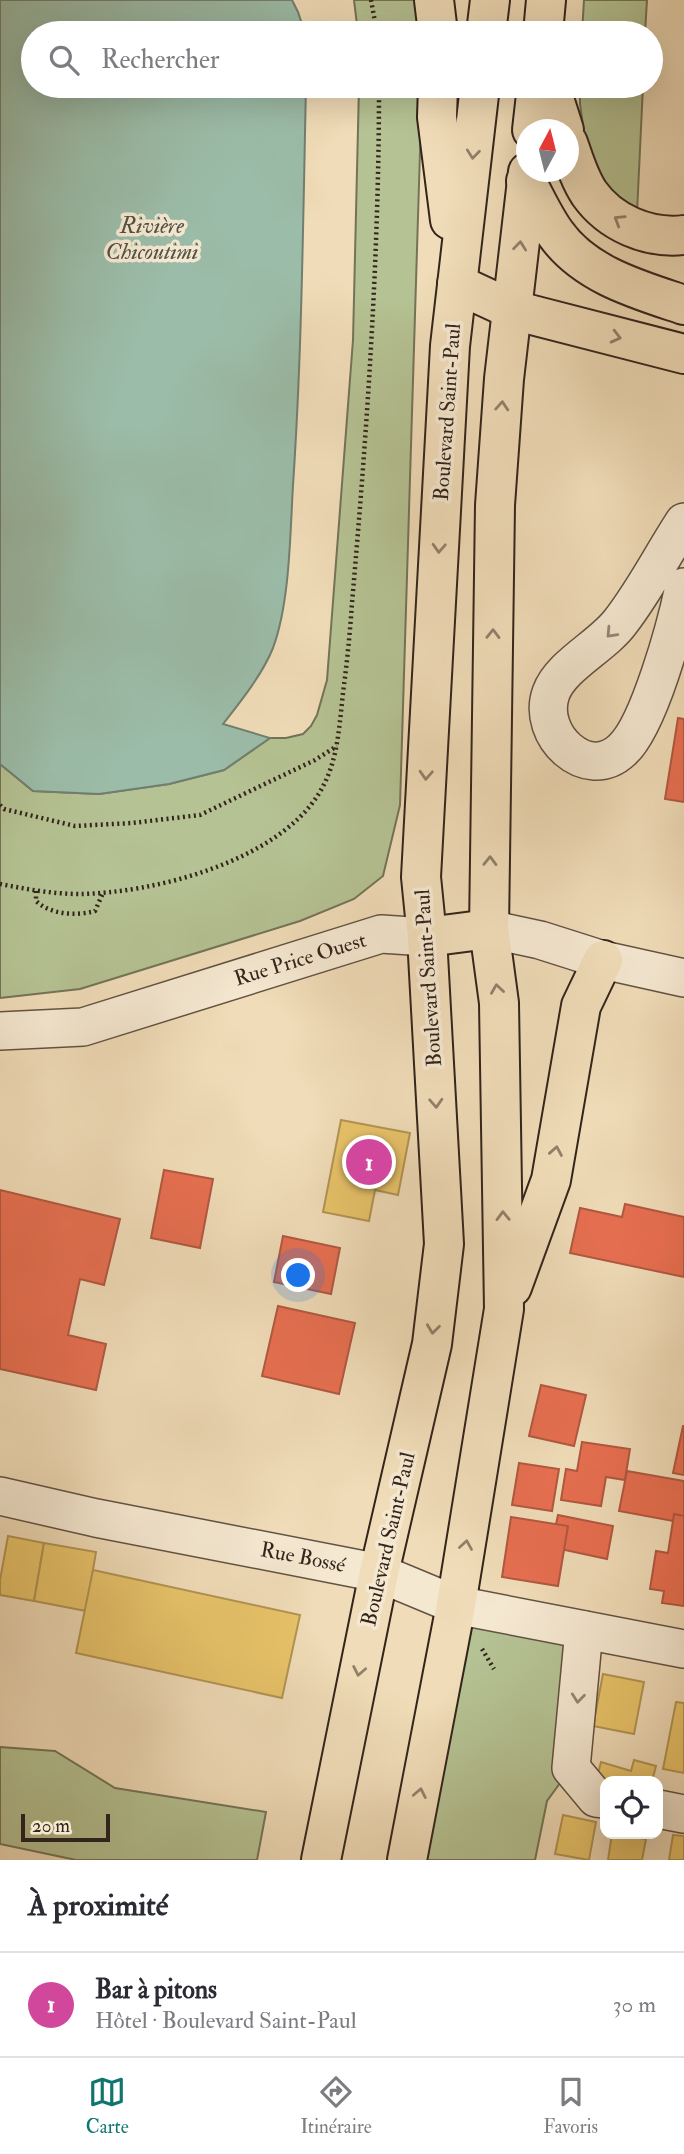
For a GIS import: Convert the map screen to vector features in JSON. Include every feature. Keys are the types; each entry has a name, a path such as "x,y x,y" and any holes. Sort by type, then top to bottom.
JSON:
{"main road":[{"path":"434,0 437,21"},
{"path":"487,21 490,0"},
{"path":"544,21 546,0"},
{"path":"438,98 457,284 513,310 684,354"},
{"name":"Boulevard Saint-Paul","path":"321,1860 379,1573 432,1344 444,1244 427,937 421,877 450,360 479,98"},
{"path":"533,119 536,98"},
{"path":"554,98 560,119"},
{"path":"579,171 594,199 626,224 645,233 684,236"},
{"path":"407,1860 456,1605 504,1309 499,1003 488,929 495,505 504,379 526,182"},
{"path":"530,182 555,234 584,262 616,280 684,305"},
{"name":"Rue Price Ouest","path":"427,937 488,929"},
{"path":"504,1309 551,1180 582,1006 603,960"}],"street":[{"path":"684,522 622,621 600,645 564,674 553,688 548,705 549,723 557,739 569,751 593,760 607,759 621,752 635,737 657,681 684,587"},
{"name":"Rue Price Ouest","path":"488,929 540,940 603,960 684,978"},
{"name":"Rue Price Ouest","path":"0,1031 83,1027 381,934 427,937"},
{"name":"Rue Bossé","path":"0,1496 96,1518 379,1573 456,1605 684,1650"},
{"path":"584,1630 571,1768 596,1798 600,1798"},
{"path":"663,1810 684,1814"}],"path":[{"path":"371,0 375,21"},
{"path":"0,884 36,891 103,893 129,891 193,875 232,860 265,843 305,812 319,794 338,746 349,643 365,452 379,98"},
{"path":"0,805 75,826 200,814 315,760 338,746"},
{"path":"36,891 36,901 48,910 82,914 94,911 99,906 103,893"}],"shaded area":[{"path":"354,0 418,0 421,21 357,21"},
{"path":"584,0 647,0 646,21 583,21"},
{"path":"359,98 422,98 400,805 383,876 354,899 300,921 80,989 0,998 0,764 33,791 99,794 169,784 224,770 270,738 303,734 317,715 327,680 353,340"},
{"path":"580,98 642,98 637,213 606,188 585,140"},
{"path":"456,1605 584,1630 571,1768 547,1801 535,1860 407,1860"},
{"path":"0,1747 55,1751 115,1788 266,1812 257,1860 76,1860 0,1844"}],"water":[{"name":"Rivière Chicoutimi","path":"0,0 292,0 301,21 21,21 21,98 306,98 302,286 290,546 283,610 273,648 263,668 223,724 270,738 224,770 169,784 99,794 33,791 0,764"}],"building: Logements":[{"path":"341,1120 410,1133 398,1195 375,1190 369,1221 323,1212"},
{"path":"8,1536 44,1543 34,1601 0,1595"},
{"path":"44,1543 96,1552 86,1611 34,1601"},
{"path":"93,1570 300,1615 282,1698 76,1653"},
{"path":"603,1674 644,1682 634,1734 593,1726"},
{"path":"676,1702 684,1703 684,1773 663,1769"},
{"path":"634,1760 656,1766 653,1776 600,1776 600,1781 596,1781 601,1762 631,1771"},
{"path":"563,1815 596,1822 589,1860 555,1854"},
{"path":"673,1835 684,1836 684,1860 669,1860"},
{"path":"611,1839 646,1839 642,1860 608,1860"}],"building: Commerces":[{"path":"678,718 684,719 684,802 665,799"},
{"path":"164,1170 213,1179 200,1248 151,1238"},
{"path":"0,1190 120,1219 104,1285 80,1279 68,1335 106,1344 96,1390 0,1369"},
{"path":"625,1204 684,1217 684,1277 570,1253 580,1208 622,1217"},
{"path":"283,1236 340,1248 331,1294 274,1282"},
{"path":"278,1306 355,1323 339,1394 262,1376"},
{"path":"541,1385 586,1395 574,1446 529,1436"},
{"path":"684,1426 684,1475 673,1473"},
{"path":"582,1442 630,1449 625,1480 606,1477 601,1506 561,1500 566,1469 577,1471"},
{"path":"519,1463 559,1469 552,1511 512,1505"},
{"path":"627,1471 684,1481 684,1523 619,1511"},
{"path":"674,1514 684,1516 684,1606 662,1603 664,1591 650,1589 656,1551 668,1553"},
{"path":"558,1515 613,1526 607,1559 551,1547"},
{"path":"511,1517 568,1526 558,1586 502,1577"}],"place":[{"name":"Bar à pitons","path":"369,1162"}]}
